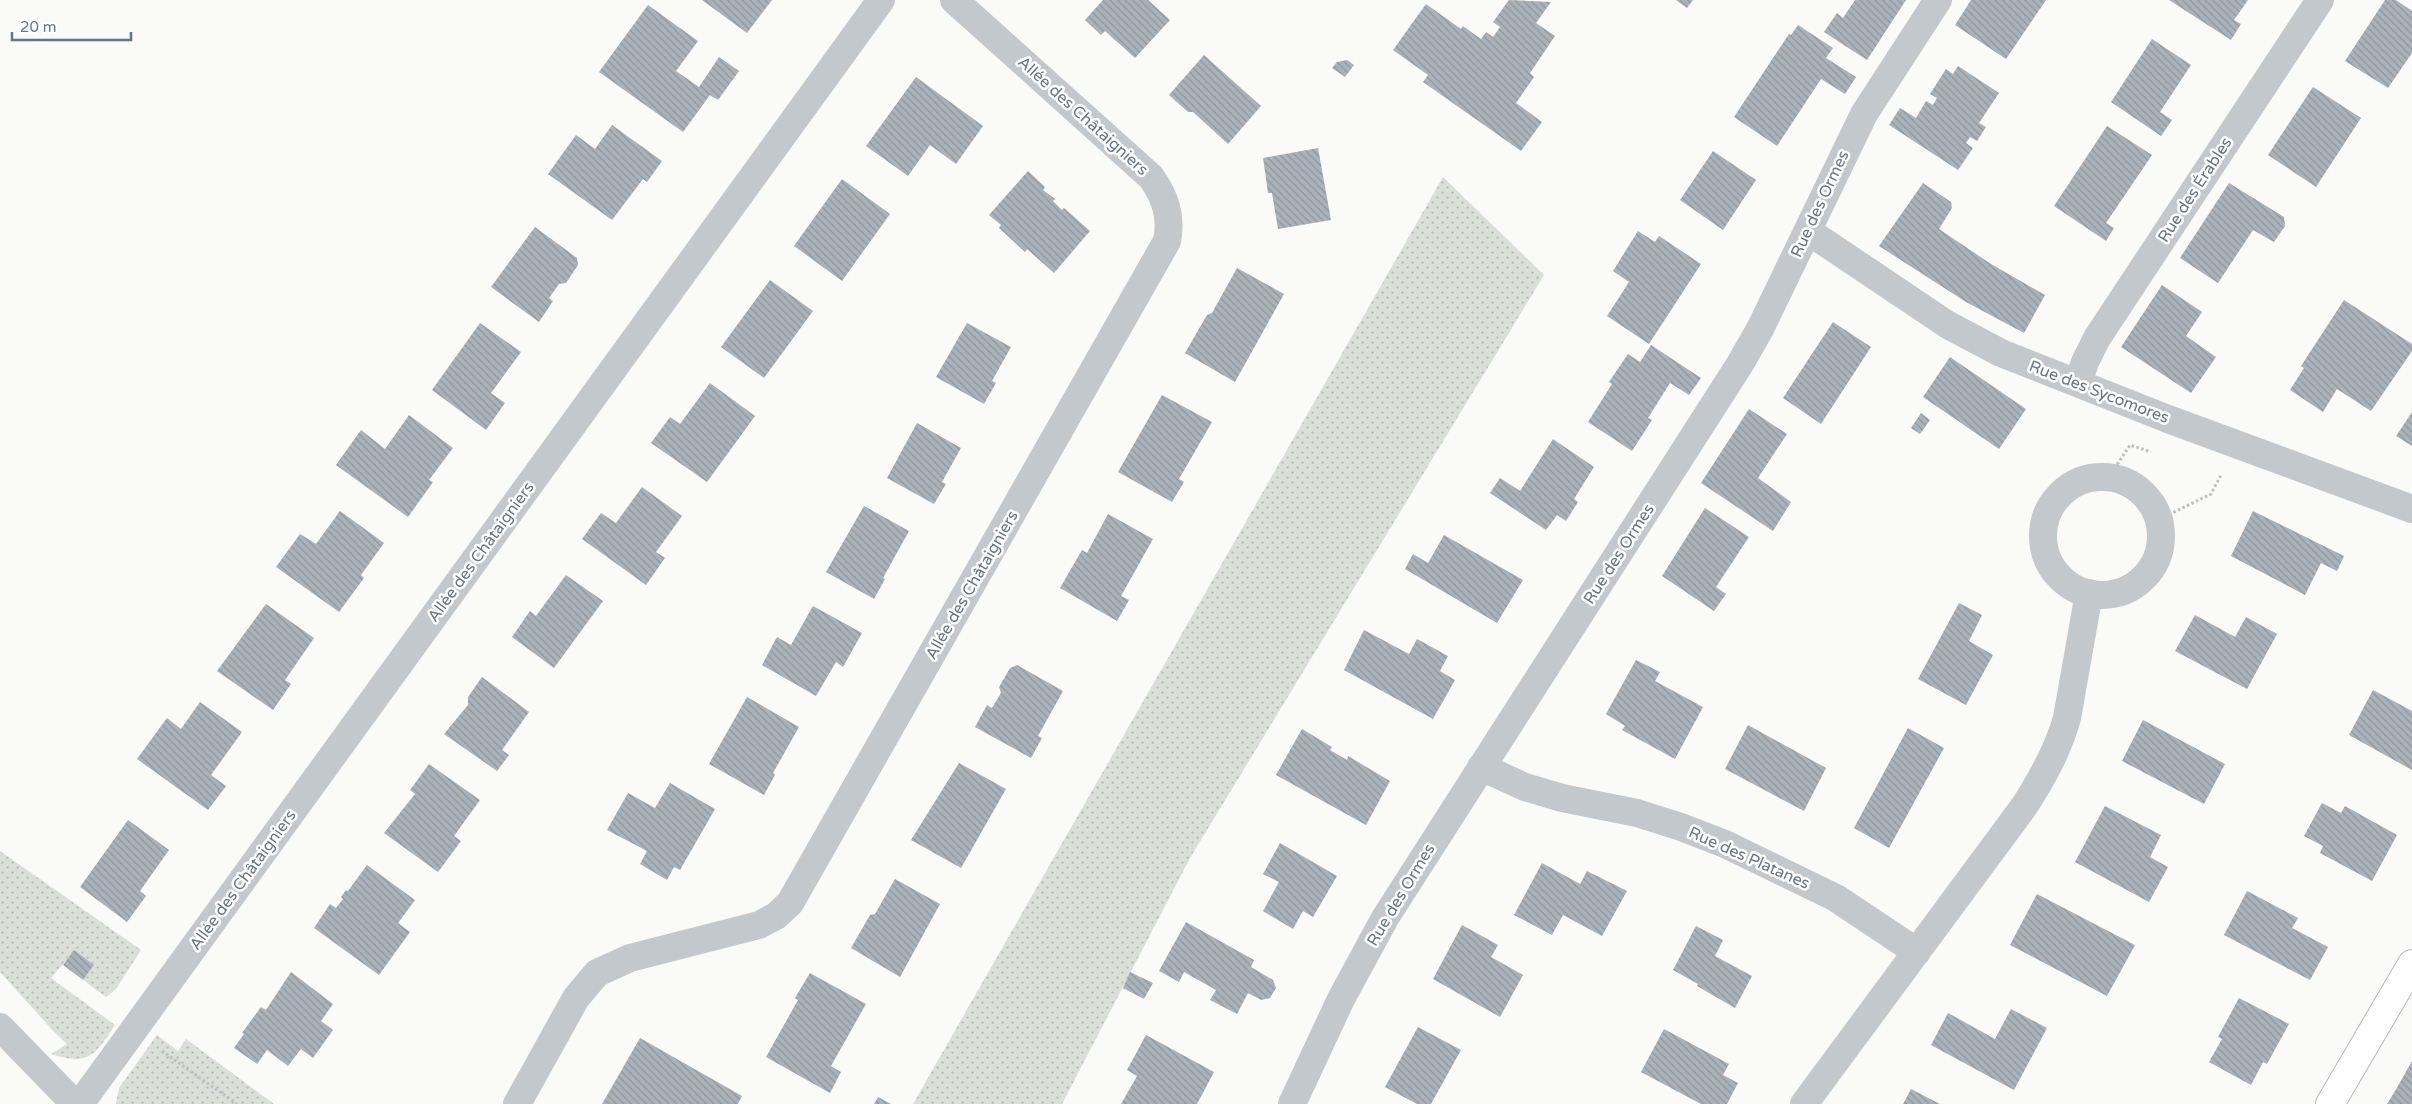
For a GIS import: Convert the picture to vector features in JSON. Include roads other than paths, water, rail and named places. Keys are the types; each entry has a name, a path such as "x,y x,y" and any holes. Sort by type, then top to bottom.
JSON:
{"main road":[{"path":"2330,1104 2412,964"}],"street":[{"name":"Allée des Châtaigniers","path":"80,1104 881,0"},
{"name":"Allée des Châtaigniers","path":"517,1104 576,998 597,973 630,958 759,926 776,916 790,904 1167,241 1169,230 1168,208 1151,177 954,0"},
{"name":"Rue des Ormes","path":"1292,1104 1329,1022 1376,934 1740,364 1808,231 1864,114 1938,0"},
{"name":"Rue des Érables","path":"2078,383 2085,362 2097,338 2320,0"},
{"name":"Rue des Sycomores","path":"1808,231 1964,334 2018,360 2412,509"},
{"path":"2110,477 2126,481 2141,491 2152,503 2160,519 2162,540 2160,549 2152,568 2129,588 2119,592 2099,595 2089,593 2065,582 2053,568 2046,552 2044,526 2054,501 2067,488 2083,480 2110,477"},
{"path":"1804,1104 2025,804 2055,754 2062,738 2072,697 2089,593"},
{"name":"Rue des Platanes","path":"1481,767 1525,787 1637,814 1682,827 1725,844 1836,898 1917,952"},
{"path":"0,1027 76,1104"}]}
